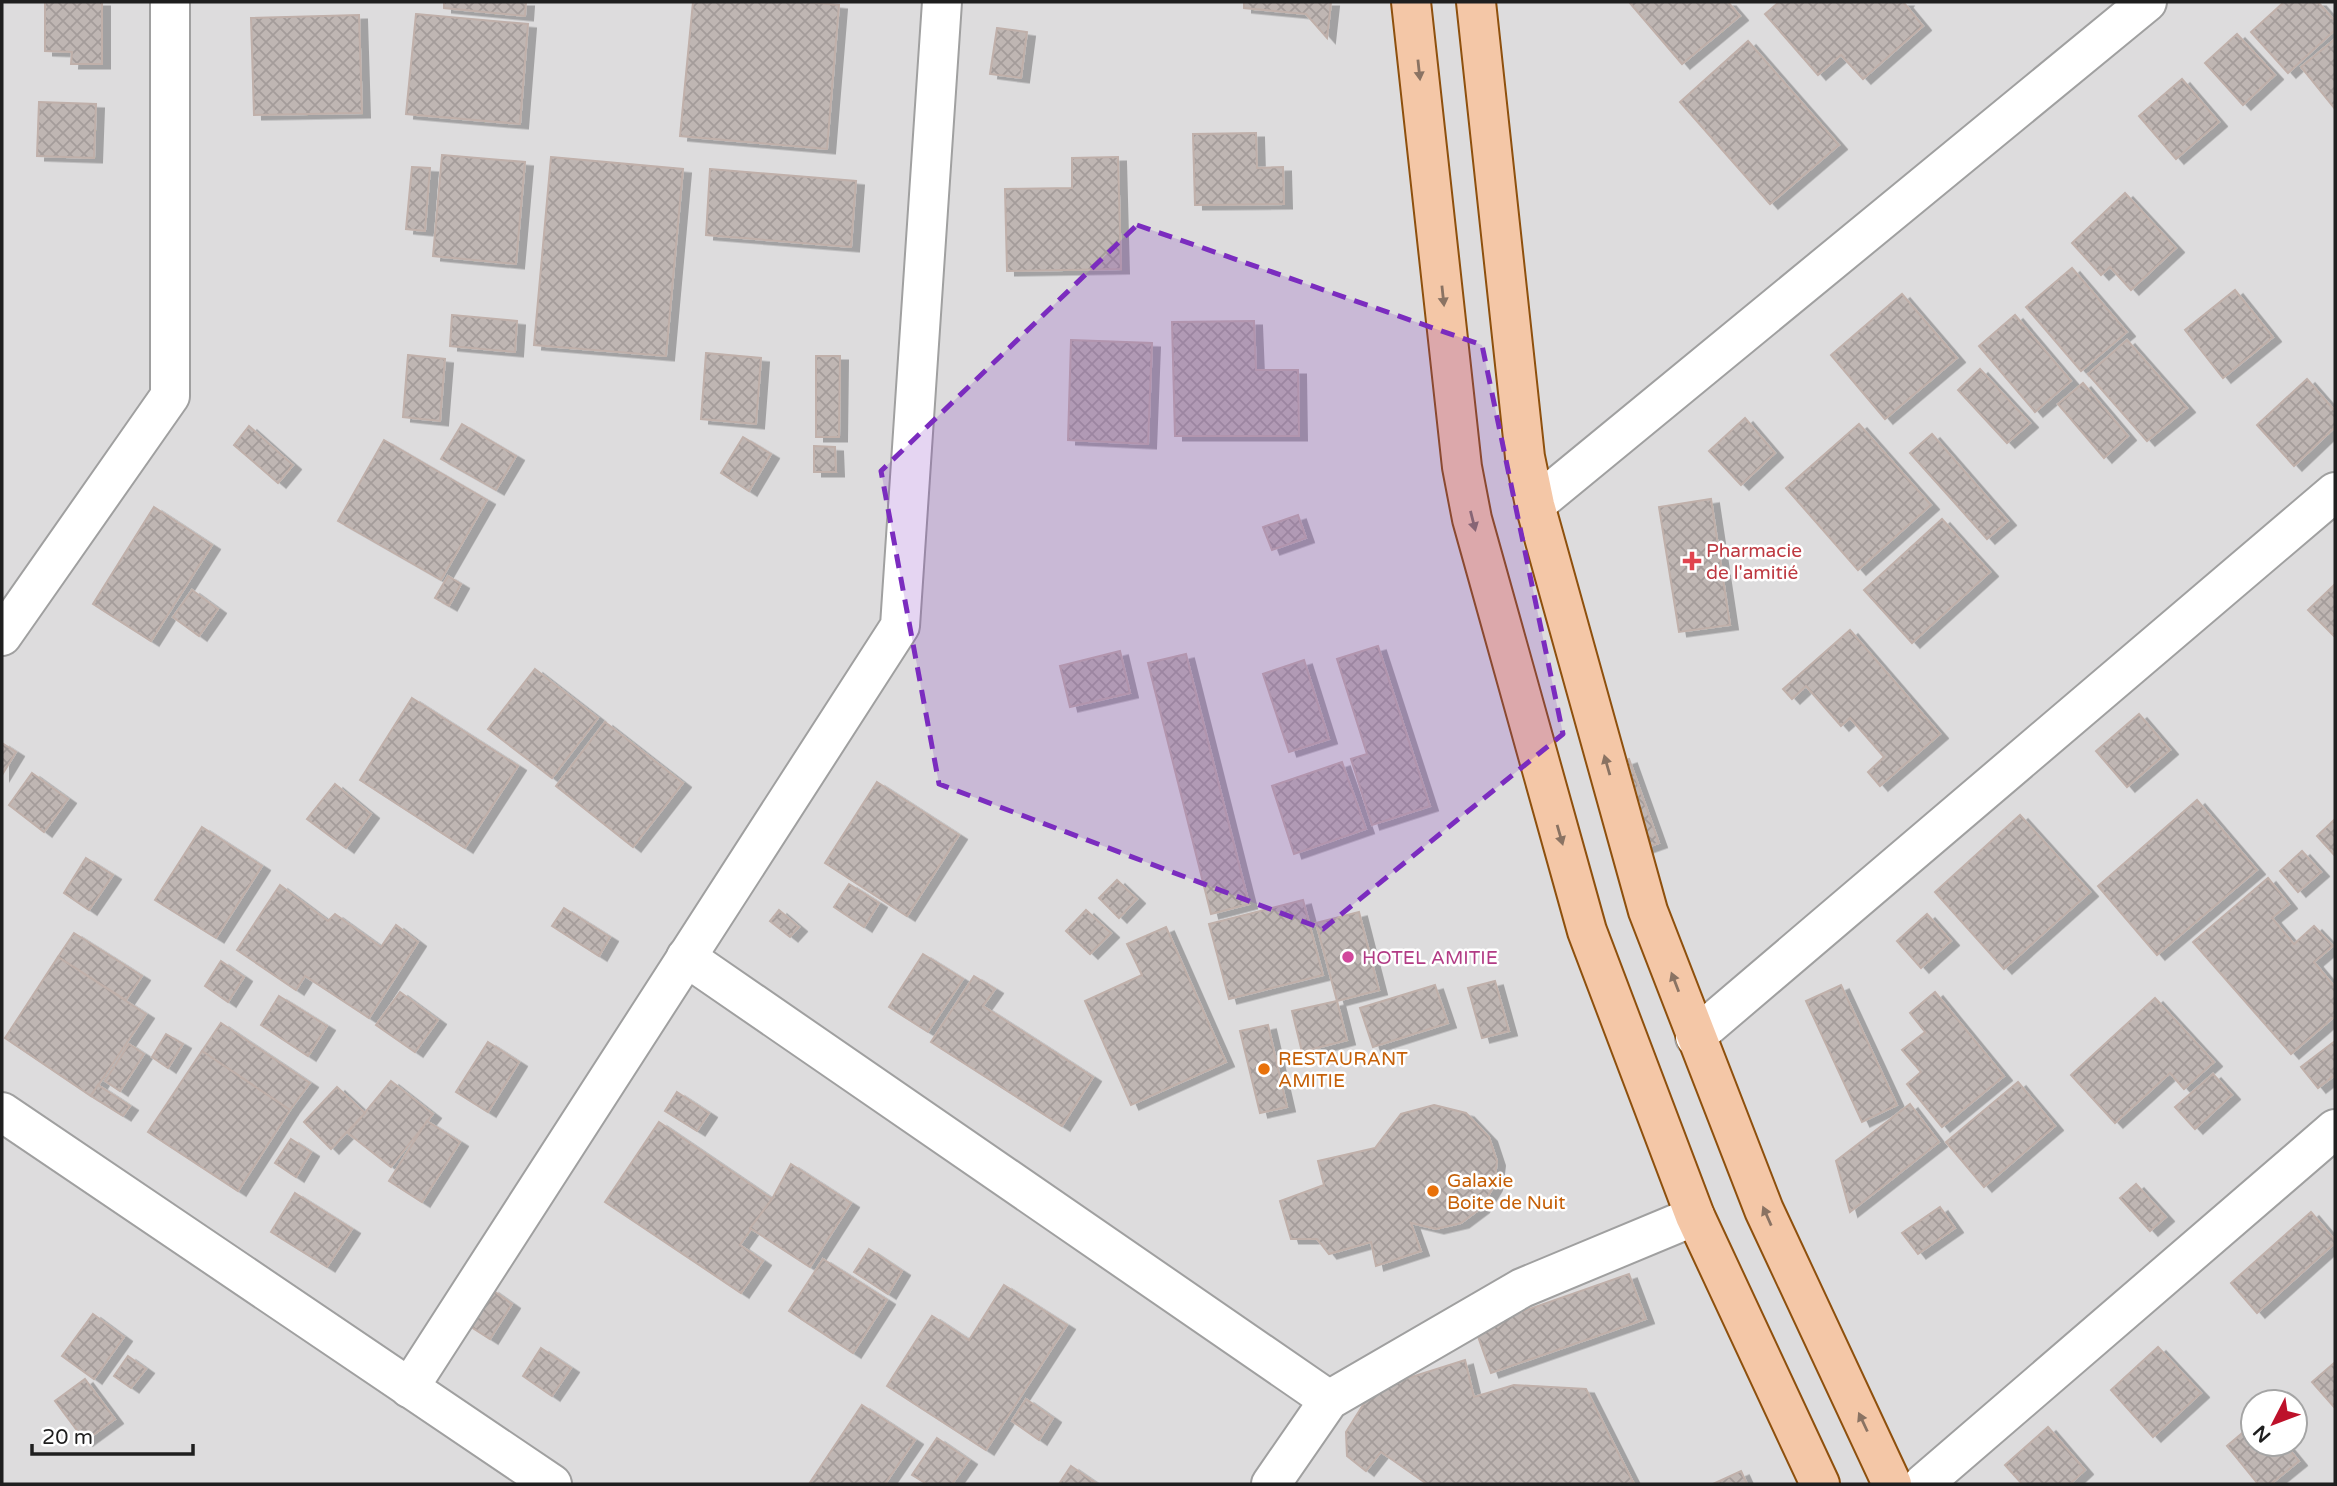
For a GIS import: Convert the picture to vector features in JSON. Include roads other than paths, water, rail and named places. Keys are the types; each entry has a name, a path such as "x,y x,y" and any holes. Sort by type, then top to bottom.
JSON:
{"main road":[{"path":"1411,2 1462,467 1472,519 1587,931 1695,1216 1821,1484"},
{"path":"1476,2 1525,457 1535,505 1648,911 1764,1210 1892,1484"}],"street":[{"path":"2,636 170,396 170,2"},
{"path":"409,1388 900,626 942,2"},
{"path":"1535,505 2147,2"},
{"path":"1695,1037 2335,492"},
{"path":"686,957 1329,1400"},
{"path":"2,1112 552,1484"},
{"path":"1923,1484 2335,1129"},
{"path":"1271,1484 1329,1400 1522,1289 1695,1216"}],"place":[{"name":"Pharmacie de l'amitié","path":"1692,561"},
{"name":"HOTEL AMITIE","path":"1348,957"},
{"name":"RESTAURANT AMITIE","path":"1264,1069"},
{"name":"Galaxie Boite de Nuit","path":"1433,1191"}]}
